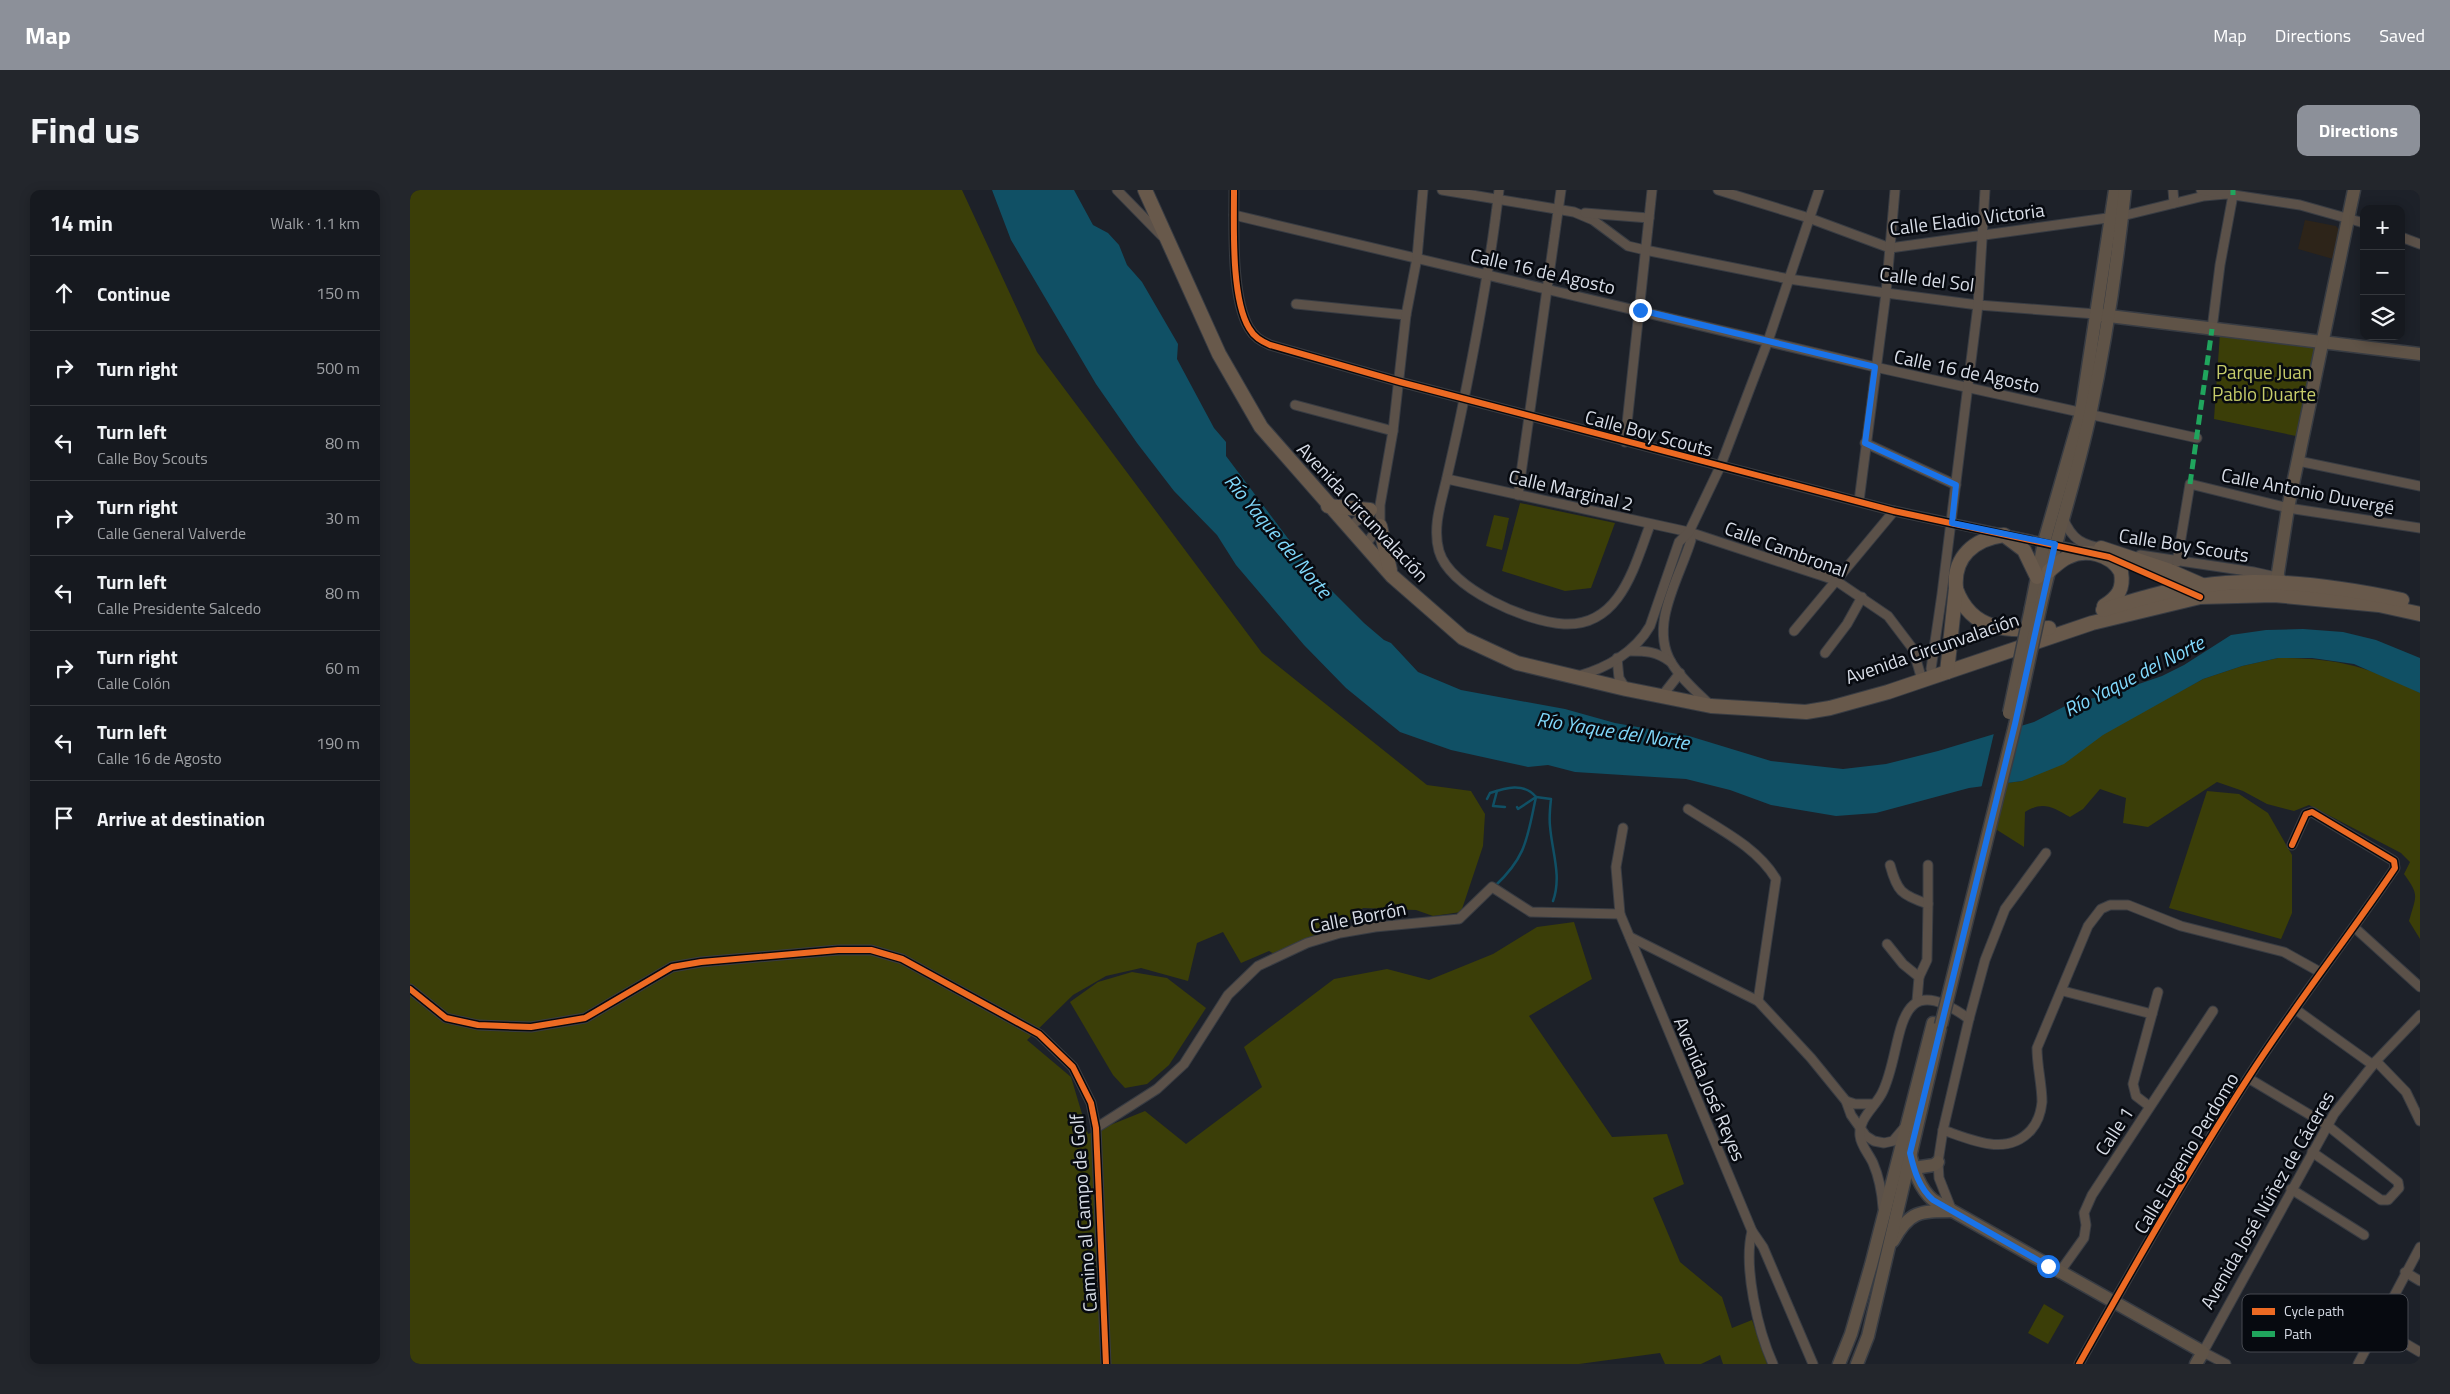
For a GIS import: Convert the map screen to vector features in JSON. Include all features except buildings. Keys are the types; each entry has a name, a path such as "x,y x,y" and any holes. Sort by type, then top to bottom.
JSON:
{"main road":[{"name":"Avenida Circunvalación","path":"1145,190 1219,354 1261,427 1328,506 1392,576 1463,638 1517,663 1626,689 1711,706 1806,712 1830,708 1888,692 2049,628 2086,616 2182,588 2201,591"},
{"path":"2115,190 2117,216"},
{"path":"2050,543 2062,517 2085,414 2117,216 2125,190"},
{"path":"2275,585 2288,508 2354,190"},
{"name":"Calle del Sol","path":"2102,315 2420,354"},
{"path":"1857,1364 1868,1336 1937,1024 2007,723 2036,609 2050,543 2085,414"},
{"path":"1328,506 1375,508"},
{"path":"1380,526 1392,576"},
{"path":"1947,668 1956,588 1956,568 1967,552 1983,540 2004,535 2024,550 2043,574"},
{"path":"2043,574 2067,557 2099,551 2170,571 2201,591"},
{"path":"2086,616 2111,602 2120,594 2122,587 2121,572 2118,566 2099,551"},
{"name":"Avenida Circunvalación","path":"2275,585 2420,614"},
{"name":"Avenida Circunvalación","path":"1778,709 1828,702 1885,686 1925,671 1947,668 2201,591 2275,585 2314,587 2382,596 2420,604"},
{"path":"1956,588 1960,599 1972,614 1995,628 2018,631 2049,628"},
{"path":"1839,1364 1851,1334 1884,1215 1905,1126 1937,1024"},
{"path":"1910,1153 1914,1168 1925,1193 1952,1212 2059,1273 2114,1301 2202,1352"},
{"path":"1914,1168 1934,1165 1938,1162"},
{"path":"1883,1266 1894,1240 1907,1219 1917,1213 1952,1212"},
{"name":"Avenida José Núñez de Cáceres","path":"2196,1364 2202,1352"}],"street":[{"name":"Calle Boy Scouts","path":"1234,190 1238,295 1249,328 1258,340 1292,352 1400,382 1894,511 2004,535 2177,562 2275,585"},
{"path":"1365,545 1380,526 1375,508 1393,431 1423,190"},
{"name":"Calle del Sol","path":"1442,190 1574,212 1593,220 1628,246 1789,278 1886,293 1978,304 2102,315"},
{"path":"1499,190 1488,276 1464,399 1439,507 1436,531 1439,551 1448,571 1470,591 1528,616 1562,624 1580,624 1599,618 1615,604 1627,584 1650,525"},
{"path":"1518,495 1531,416 1561,190"},
{"path":"1625,442 1652,190"},
{"name":"Calle Eladio Victoria","path":"1718,190 1809,218 1890,248 1983,237 2117,216 2174,203 2229,194"},
{"path":"1572,677 1596,671 1629,651 1644,637 1650,626 1679,542 1689,532 1720,467 1768,341 1819,190"},
{"path":"1859,501 1865,443 1886,293 1895,190"},
{"path":"1925,671 1952,523 1978,304 1985,190"},
{"path":"2173,190 2174,203"},
{"path":"2201,190 2300,205 2360,222"},
{"path":"1121,191 1166,240"},
{"path":"2212,329 2229,194"},
{"path":"1574,212 1649,218"},
{"name":"Calle 16 de Agosto","path":"1234,215 1875,367 2197,438"},
{"path":"2405,238 2420,244"},
{"path":"1296,304 1406,315"},
{"path":"1295,404 1393,431"},
{"path":"1865,443 1956,485"},
{"path":"2298,461 2420,486"},
{"name":"Calle Marginal 2","path":"1447,479 1650,525 1689,532"},
{"name":"Calle Antonio Duvergé","path":"2177,562 2190,484 2288,508 2420,528"},
{"path":"1348,528 1375,508"},
{"path":"1794,631 1894,511"},
{"name":"Calle Boy Scouts","path":"2062,517 2069,532 2076,540 2182,588"},
{"path":"1671,662 1664,646 1662,628 1691,540 1689,532"},
{"name":"Calle Cambronal","path":"1689,532 1835,580 1888,616 1913,649 1925,671"},
{"path":"1825,653 1847,624 1862,597"},
{"path":"1629,651 1659,653 1671,662 1711,706"},
{"path":"1617,658 1619,678 1626,689"},
{"path":"1662,696 1680,673"},
{"path":"1688,809 1752,851 1768,866 1776,879 1758,1002"},
{"name":"Calle Eugenio Perdomo","path":"2079,1364 2114,1301 2248,1078 2320,972 2355,928 2396,866 2394,861 2312,812 2306,814 2292,845"},
{"name":"Avenida José Reyes","path":"1622,828 1616,867 1620,914 1752,1231 1749,1250 1754,1303 1765,1346 1773,1364"},
{"path":"1952,1212 1939,1178 1938,1162 1943,1130 1969,1019 1985,960 2005,909 2046,853"},
{"path":"1890,865 1895,884 1901,893 1928,904"},
{"path":"1917,1002 1919,978 1927,960 1928,865"},
{"name":"Calle Borrón","path":"1096,1128 1157,1089 1184,1064 1239,982 1258,966 1279,954 1340,933 1375,927 1459,919 1492,887 1531,912 1620,914"},
{"path":"1943,1130 1996,1146 2011,1144 2023,1139 2034,1126 2041,1112 2042,1101 2037,1068 2037,1048 2094,917 2101,909 2120,903 2136,907 2181,926 2284,952 2320,972"},
{"path":"2355,928 2420,987"},
{"path":"1630,937 1758,1002 1811,1058 1846,1101 1851,1115 1866,1136 1874,1141 1893,1141 1905,1126"},
{"path":"1887,944 1903,964 1919,978"},
{"name":"Camino al Campo de Golf","path":"410,989 446,1018 478,1024 531,1027 585,1018 672,967 702,962 838,950 871,950 902,959 1039,1034 1073,1067 1091,1103 1096,1128 1106,1364"},
{"path":"2063,991 2152,1014"},
{"path":"2149,1106 2136,1096 2133,1084 2158,992"},
{"path":"1884,1215 1878,1175 1862,1144 1860,1128 1882,1093 1907,1010 1917,1002 1930,1001 1953,1007 1969,1019"},
{"path":"2294,1009 2375,1063 2406,1092 2420,1121"},
{"name":"Calle 1","path":"2059,1273 2084,1238 2086,1225 2084,1213 2092,1195 2149,1106 2213,1012"},
{"name":"Avenida José Núñez de Cáceres","path":"2202,1352 2334,1114 2375,1063 2420,1015"},
{"path":"2248,1078 2327,1125 2398,1182 2399,1188 2388,1200 2381,1200 2312,1152"},
{"path":"1846,1101 1855,1104 1874,1104"},
{"path":"2291,1189 2364,1235"},
{"path":"1752,1231 1763,1247 1812,1364"},
{"path":"2395,1294 2420,1247"},
{"path":"2406,1272 2420,1281"},
{"path":"2408,1345 2420,1352"},
{"path":"2202,1352 2226,1364"},
{"path":"2358,1364 2365,1352"}],"shaded area":[{"path":"2305,220 2336,226 2340,231 2333,259 2298,249"}],"green space":[{"path":"410,190 962,190 1037,352 1262,653 1427,785 1471,791 1485,814 1483,846 1461,912 1433,916 1416,910 1363,908 1337,931 1274,954 1269,951 1241,963 1223,932 1197,943 1188,981 1141,968 1106,976 1073,995 1027,1040 1071,1077 1088,1134 1145,1111 1186,1144 1262,1087 1244,1047 1334,979 1387,969 1429,980 1493,954 1537,927 1574,922 1592,979 1529,1016 1612,1137 1667,1134 1684,1184 1653,1198 1680,1262 1722,1297 1732,1328 1752,1320 1767,1364 1723,1364 1720,1355 1701,1364 1665,1364 1660,1353 1579,1364 410,1364"},
{"name":"Parque Juan Pablo Duarte","path":"2220,333 2311,343 2317,349 2301,437 2214,419"},
{"path":"1520,503 1615,523 1591,588 1565,591 1502,571"},
{"path":"1494,515 1509,518 1502,550 1486,546"},
{"path":"2278,658 2299,658 2351,665 2384,676 2420,693 2420,939 2409,921 2415,896 2413,887 2404,874 2410,862 2401,853 2309,805 2294,811 2267,804 2243,791 2217,782 2148,827 2123,823 2126,798 2100,789 2083,809 2070,817 2058,810 2042,806 2025,812 2024,847 1994,828 2007,783 2022,781 2203,679 2242,666"},
{"path":"2207,791 2239,794 2268,813 2292,855 2292,913 2281,939 2169,908"},
{"path":"1132,972 1167,978 1206,1008 1169,1065 1147,1084 1125,1088 1113,1075 1070,1002 1098,982"},
{"path":"2044,1304 2064,1316 2048,1344 2028,1333"}],"water":[{"name":"Río Yaque del Norte","path":"992,190 1074,190 1093,225 1108,233 1119,245 1127,265 1142,282 1178,344 1177,359 1214,428 1226,442 1226,456 1314,573 1364,623 1384,640 1391,643 1418,672 1461,690 1565,709 1615,723 1689,736 1771,761 1843,769 1886,764 1938,751 2034,722 2073,702 2104,696 2162,676 2184,665 2231,635 2266,630 2303,629 2343,632 2376,640 2420,658 2420,693 2354,664 2312,658 2278,658 2242,666 2203,679 2103,735 2064,764 2022,781 1969,788 1876,813 1836,816 1771,805 1730,790 1686,779 1575,772 1548,765 1528,767 1451,750 1400,732 1346,688 1304,645 1236,565 1217,535 1174,491 1137,443 1096,384 1011,240"}],"pier":[{"path":"2021,724 2006,786 1981,789 1994,733"}],"waterway":[{"path":"1487,799 1490,793 1514,788 1526,789 1536,797"},
{"path":"1497,791 1493,806 1505,807"},
{"path":"1517,807 1518,809 1536,797 1551,799 1551,836 1557,873 1556,892 1553,901"},
{"path":"1495,886 1506,875 1520,855 1528,835 1536,797"}],"marked path":[{"path":"2233,190 2233,195"},
{"path":"2190,484 2212,329"}],"cycle path":[{"path":"1234,190 1234,242 1239,299 1243,315 1251,331 1270,345 1400,382 1894,511 2109,557 2200,597"},
{"path":"2079,1364 2182,1184 2248,1078 2395,868 2394,861 2312,812 2306,814 2292,845"},
{"path":"410,989 446,1018 478,1025 531,1027 585,1018 672,967 701,962 838,950 871,950 902,959 1039,1034 1073,1067 1091,1103 1096,1128 1106,1364"}],"route":[{"path":"1640,310 1875,367 1865,443 1956,485 1952,523 2055,544 2015,724 1910,1153 1917,1176 1925,1193 1933,1200 2048,1266"}]}
